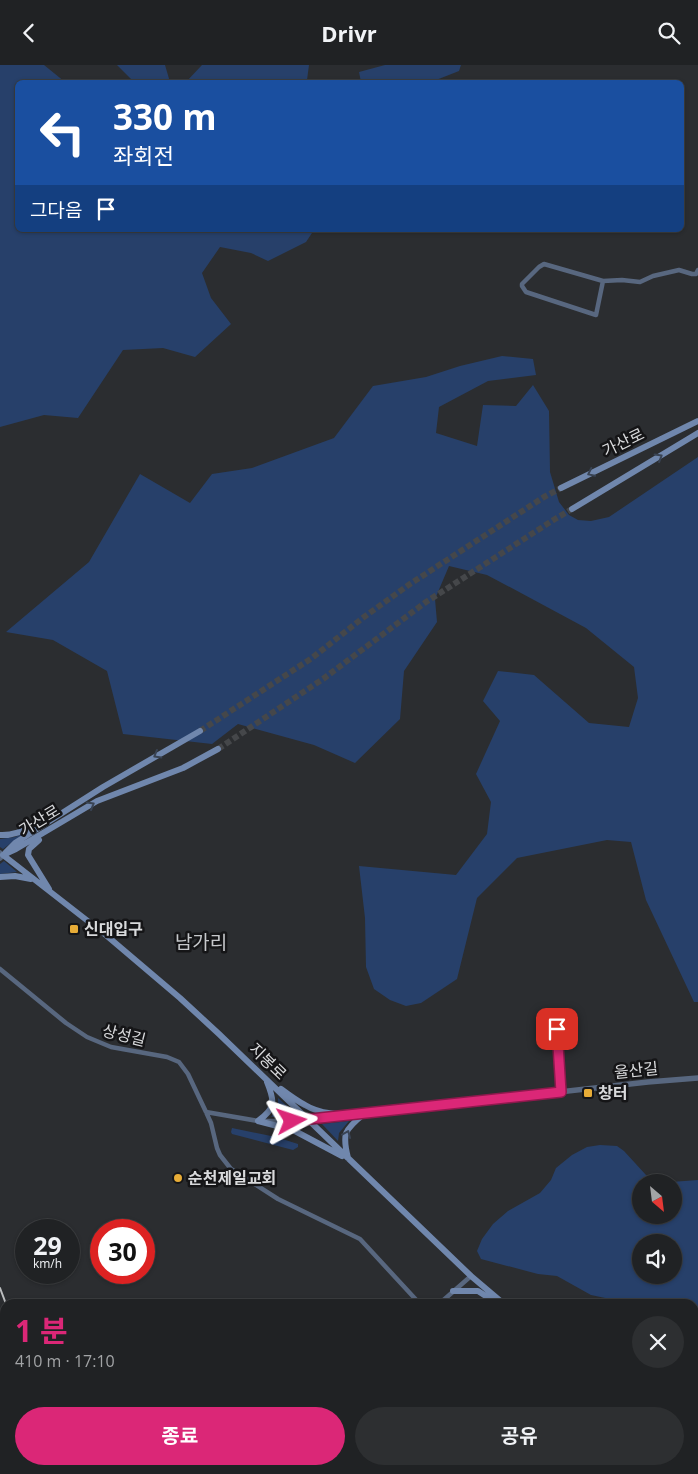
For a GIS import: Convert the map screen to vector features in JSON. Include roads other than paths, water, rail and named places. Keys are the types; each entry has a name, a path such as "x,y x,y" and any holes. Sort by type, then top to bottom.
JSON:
{"main road":[{"name":"가산로","path":"561,488 698,421"},
{"name":"가산로","path":"572,509 698,433"},
{"name":"가산로","path":"68,814 103,787 200,731"},
{"name":"가산로","path":"1,855 15,843 68,814 184,767 218,749"},
{"path":"0,835 19,832 68,814"},
{"path":"52,894 32,863 28,851 68,814"},
{"name":"지봉로","path":"1,855 107,936 180,998 266,1078 471,1276 498,1299"},
{"path":"0,877 16,875 33,879"},
{"path":"266,1078 306,1106 314,1109 332,1113 365,1114"},
{"path":"258,1121 270,1111 274,1100 266,1078"},
{"path":"348,1159 344,1141 345,1136 354,1122 365,1114"},
{"path":"258,1121 292,1130 348,1159"},
{"path":"453,1291 478,1291 490,1299"}],"street":[{"path":"603,281 596,315 526,292 522,286 538,267 544,264 603,281 622,280 640,282 653,276 679,270 692,275 696,274 698,270"},
{"name":"상성길","path":"0,969 66,1023 87,1037 111,1047 167,1057 179,1062 188,1073 211,1123 220,1155 231,1169 278,1199 360,1239 415,1299"},
{"path":"557,1029 561,1092"},
{"name":"율산길","path":"308,1119 698,1079"},
{"path":"206,1112 258,1121 308,1119"},
{"path":"444,1299 471,1276"}],"tunnel":[{"path":"200,731 312,658 410,584 544,497 561,488"},
{"path":"218,749 323,679 426,602 572,509"}],"railway":[{"path":"0,1288 4,1299"}],"place":[{"name":"신대입구","path":"74,929"},
{"name":"창터","path":"588,1093"},
{"name":"순천제일교회","path":"178,1178"}],"district":[{"name":"남가리","path":"201,942"}]}
